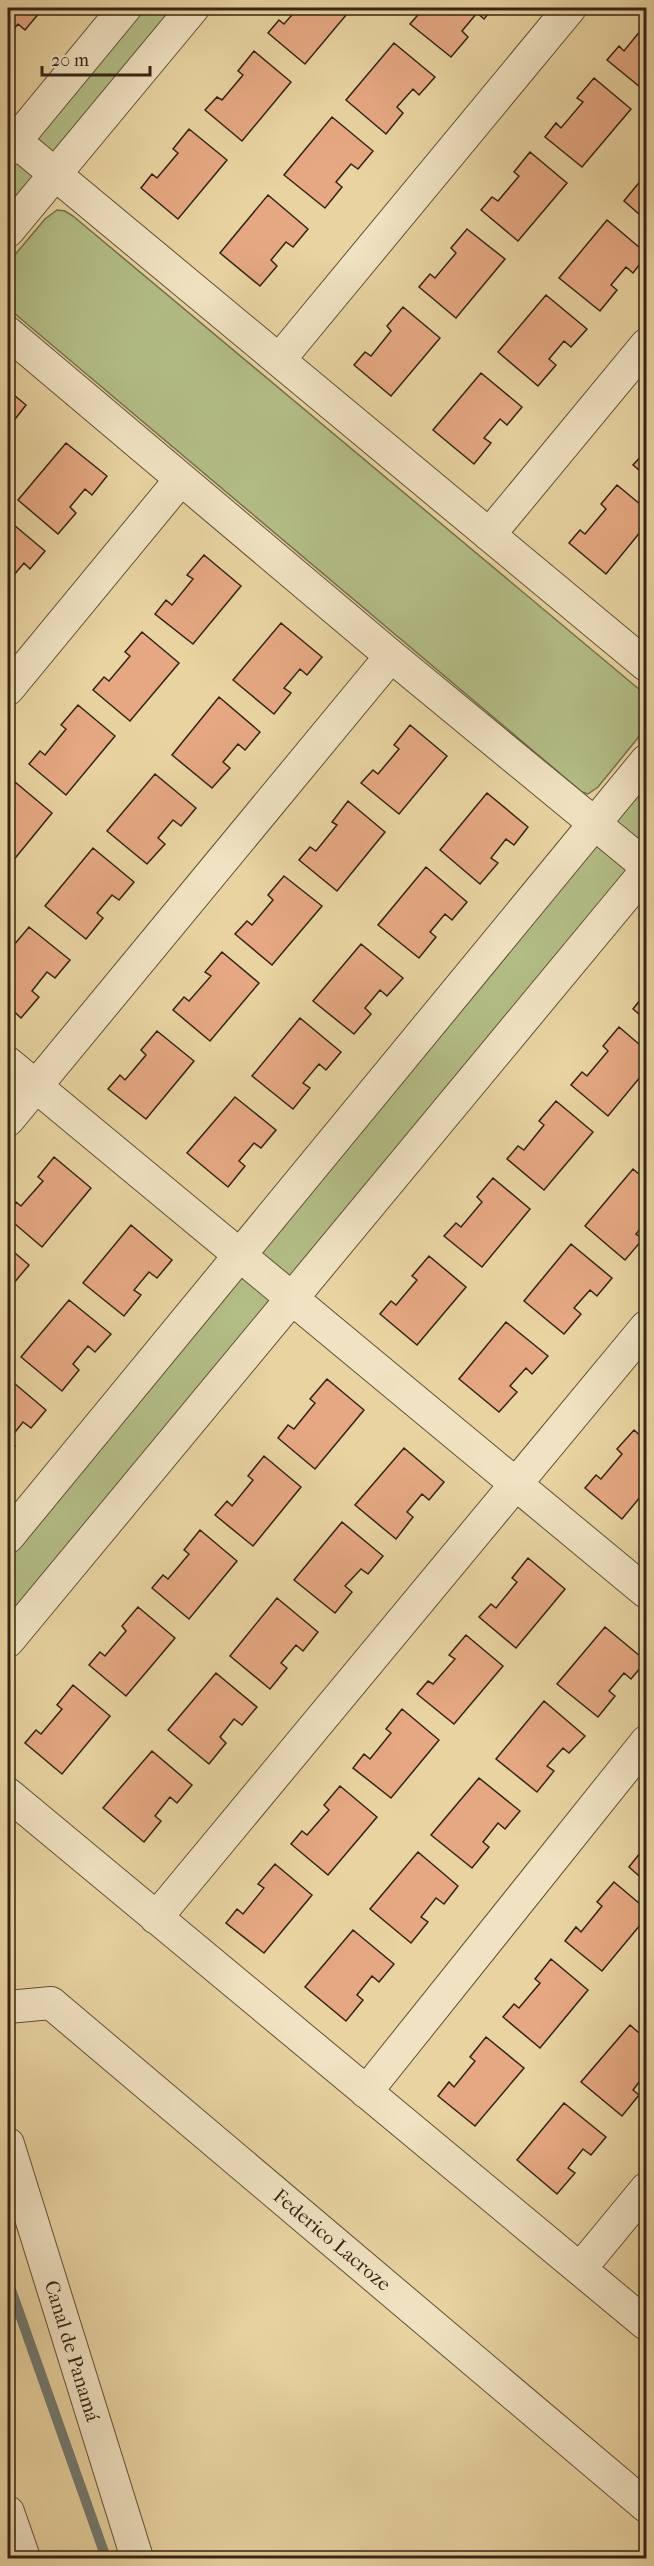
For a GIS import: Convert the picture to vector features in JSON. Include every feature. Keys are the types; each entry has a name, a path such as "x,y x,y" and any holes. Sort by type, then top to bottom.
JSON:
{"street":[{"path":"125,8 10,142 55,174 646,665"},
{"path":"8,231 193,8"},
{"path":"279,360 570,8"},
{"path":"8,333 391,656 646,866"},
{"path":"489,535 646,345"},
{"path":"8,689 181,479"},
{"path":"8,1119 391,656"},
{"path":"8,1537 646,761"},
{"path":"8,1641 646,871"},
{"path":"8,1063 646,1592"},
{"path":"156,1918 646,1327"},
{"path":"366,2092 646,1742"},
{"path":"8,1794 646,2324"},
{"name":"Federico Lacroze","path":"8,2007 51,2003 646,2506"},
{"name":"Canal de Panamá","path":"8,2144 137,2559"},
{"path":"580,2269 646,2189"},
{"path":"8,2512 17,2551"}],"green space":[{"path":"125,8 193,8 8,231 8,150"},
{"path":"57,210 65,211 73,216 646,695 646,728 598,787 588,794 582,792 8,308 8,263 45,219"},
{"path":"646,761 646,871 8,1641 8,1537"}],"building":[{"path":"8,8 35,8 40,12 25,30 18,24 8,36"},
{"path":"298,8 352,8 305,64 268,33 279,20 284,24"},
{"path":"424,8 493,8 484,19 477,13 462,31 468,37 451,57 410,24"},
{"path":"646,13 645,91 607,60 619,46 624,51 645,25 640,21"},
{"path":"394,43 435,77 419,95 413,89 397,107 403,113 386,134 346,100"},
{"path":"254,51 291,82 242,141 205,110 217,97 222,100 243,75 238,71"},
{"path":"594,78 631,109 582,167 545,137 556,123 561,128 583,102 577,98"},
{"path":"332,117 373,151 358,169 351,164 336,182 342,187 325,208 284,175"},
{"path":"189,129 227,160 178,219 141,188 152,174 157,178 178,153 173,149"},
{"path":"530,152 567,183 518,241 481,210 492,197 498,201 519,176 514,172"},
{"path":"646,174 646,220 624,201"},
{"path":"268,195 308,229 293,247 286,242 271,260 277,266 260,286 220,253"},
{"path":"607,220 646,253 646,256 633,273 626,267 611,285 617,290 600,311 559,278"},
{"path":"467,229 505,259 456,318 419,287 430,274 435,278 456,253 451,248"},
{"path":"546,295 587,329 571,347 564,341 549,359 556,365 538,386 498,352"},
{"path":"403,307 440,338 391,396 354,365 365,352 371,356 391,331 387,326"},
{"path":"481,373 522,407 507,425 500,419 484,438 491,443 474,464 433,430"},
{"path":"8,390 26,405 8,428"},
{"path":"66,443 107,476 92,495 85,489 70,507 76,513 58,534 18,500"},
{"path":"646,453 646,476 633,465"},
{"path":"617,485 646,509 646,525 606,574 569,543 580,530 585,534 606,509 601,504"},
{"path":"8,520 45,551 30,569 24,563 8,582"},
{"path":"204,555 241,586 193,644 155,614 166,600 172,605 193,579 187,575"},
{"path":"8,582 14,587 8,596"},
{"path":"281,623 322,657 307,675 300,669 284,688 291,693 274,714 233,680"},
{"path":"142,632 179,663 130,721 93,690 104,677 109,681 130,656 125,652"},
{"path":"219,697 260,732 245,750 238,744 223,762 230,768 212,788 172,755"},
{"path":"78,705 115,736 66,795 29,764 40,751 45,755 66,729 61,725"},
{"path":"410,725 447,756 399,814 361,783 373,770 378,774 399,749 394,745"},
{"path":"155,774 196,808 181,826 173,820 158,838 165,844 147,864 107,831"},
{"path":"15,782 52,813 8,867 8,792"},
{"path":"487,793 528,827 514,845 506,839 491,858 498,863 480,884 440,850"},
{"path":"348,801 385,832 337,891 299,860 310,847 316,851 337,825 332,822"},
{"path":"93,848 134,882 119,900 112,895 97,913 103,918 86,939 45,906"},
{"path":"426,867 467,902 452,920 445,914 430,932 436,937 419,958 378,925"},
{"path":"284,876 322,906 272,965 235,934 247,921 252,925 273,900 268,895"},
{"path":"29,927 70,960 55,978 47,972 32,991 39,997 21,1018 8,1006 8,952"},
{"path":"361,944 403,978 387,996 380,990 365,1008 371,1014 354,1034 313,1001"},
{"path":"222,952 259,983 210,1041 173,1010 184,997 189,1001 211,976 205,972"},
{"path":"644,995 646,997 646,1020 633,1009"},
{"path":"300,1018 341,1052 326,1070 319,1064 303,1083 310,1088 293,1109 252,1076"},
{"path":"619,1027 646,1050 646,1070 608,1116 571,1085 582,1072 587,1076 608,1051 603,1046"},
{"path":"157,1031 194,1061 146,1119 108,1089 120,1075 125,1080 146,1055 141,1050"},
{"path":"235,1097 276,1130 261,1148 254,1143 239,1161 245,1166 228,1187 187,1153"},
{"path":"556,1101 593,1132 544,1190 507,1159 518,1146 524,1150 544,1125 539,1121"},
{"path":"54,1157 91,1188 42,1247 8,1218 8,1213 16,1202 21,1206 43,1181 38,1177"},
{"path":"633,1169 646,1180 646,1221 636,1234 643,1239 625,1260 585,1226"},
{"path":"493,1178 530,1209 482,1267 444,1236 456,1223 461,1227 482,1202 477,1197"},
{"path":"131,1225 172,1260 157,1278 149,1272 134,1290 141,1295 124,1316 83,1283"},
{"path":"571,1244 612,1278 597,1296 590,1290 574,1308 581,1314 564,1334 524,1301"},
{"path":"8,1247 29,1265 8,1290"},
{"path":"429,1256 466,1287 417,1345 380,1314 391,1301 396,1305 417,1280 412,1276"},
{"path":"69,1300 111,1334 95,1352 88,1346 73,1364 79,1370 62,1391 21,1357"},
{"path":"506,1322 548,1356 532,1374 526,1368 510,1386 517,1392 499,1412 459,1379"},
{"path":"8,1378 46,1410 31,1428 23,1422 8,1441"},
{"path":"327,1379 364,1410 315,1469 278,1438 288,1425 294,1429 315,1403 310,1399"},
{"path":"634,1430 646,1441 646,1490 622,1519 585,1488 596,1475 601,1479 622,1454 617,1449"},
{"path":"8,1441 15,1446 8,1455"},
{"path":"404,1448 444,1482 429,1500 422,1494 407,1512 413,1517 396,1539 355,1505"},
{"path":"264,1456 301,1487 253,1546 215,1515 227,1501 232,1506 253,1480 248,1476"},
{"path":"342,1522 383,1556 368,1574 361,1569 345,1586 352,1592 335,1613 294,1580"},
{"path":"200,1530 237,1561 189,1619 152,1588 163,1575 168,1579 189,1554 184,1550"},
{"path":"528,1558 565,1589 516,1648 479,1617 491,1604 496,1608 517,1582 512,1578"},
{"path":"277,1598 318,1632 303,1651 296,1645 281,1663 287,1668 270,1689 230,1656"},
{"path":"138,1607 175,1638 126,1696 89,1665 100,1652 105,1656 126,1631 122,1626"},
{"path":"605,1627 646,1661 631,1679 624,1673 609,1691 615,1696 598,1717 557,1684"},
{"path":"466,1635 503,1666 454,1724 417,1694 428,1681 433,1684 455,1659 449,1655"},
{"path":"216,1673 257,1707 242,1725 234,1719 220,1737 226,1743 209,1764 168,1730"},
{"path":"73,1685 110,1716 62,1774 25,1743 36,1730 41,1734 62,1709 57,1705"},
{"path":"544,1701 585,1736 569,1753 563,1748 547,1766 554,1771 537,1792 496,1759"},
{"path":"402,1709 439,1740 391,1798 353,1768 364,1754 370,1759 391,1733 386,1729"},
{"path":"152,1751 192,1785 177,1803 170,1797 155,1816 161,1821 144,1842 103,1808"},
{"path":"479,1778 520,1811 505,1829 498,1823 483,1842 489,1847 472,1868 431,1835"},
{"path":"340,1786 377,1817 328,1875 291,1844 302,1831 307,1835 329,1810 324,1805"},
{"path":"418,1852 458,1886 444,1904 436,1898 421,1917 428,1922 411,1943 370,1909"},
{"path":"640,1853 646,1856 646,1882 629,1867"},
{"path":"275,1864 312,1895 264,1953 226,1923 237,1909 243,1914 264,1888 258,1884"},
{"path":"614,1882 646,1909 646,1918 602,1971 565,1941 576,1927 581,1932 602,1906 597,1902"},
{"path":"353,1930 394,1964 379,1982 372,1976 357,1995 363,2000 346,2021 305,1987"},
{"path":"551,1959 588,1990 540,2048 503,2017 514,2004 519,2008 540,1983 535,1979"},
{"path":"630,2025 646,2039 646,2073 633,2090 639,2095 622,2116 581,2082"},
{"path":"486,2037 524,2068 475,2126 438,2096 449,2082 454,2087 475,2061 470,2057"},
{"path":"564,2103 606,2137 591,2155 583,2149 568,2168 575,2173 557,2194 517,2160"}],"waterway":[{"path":"8,2281 106,2558"}]}
